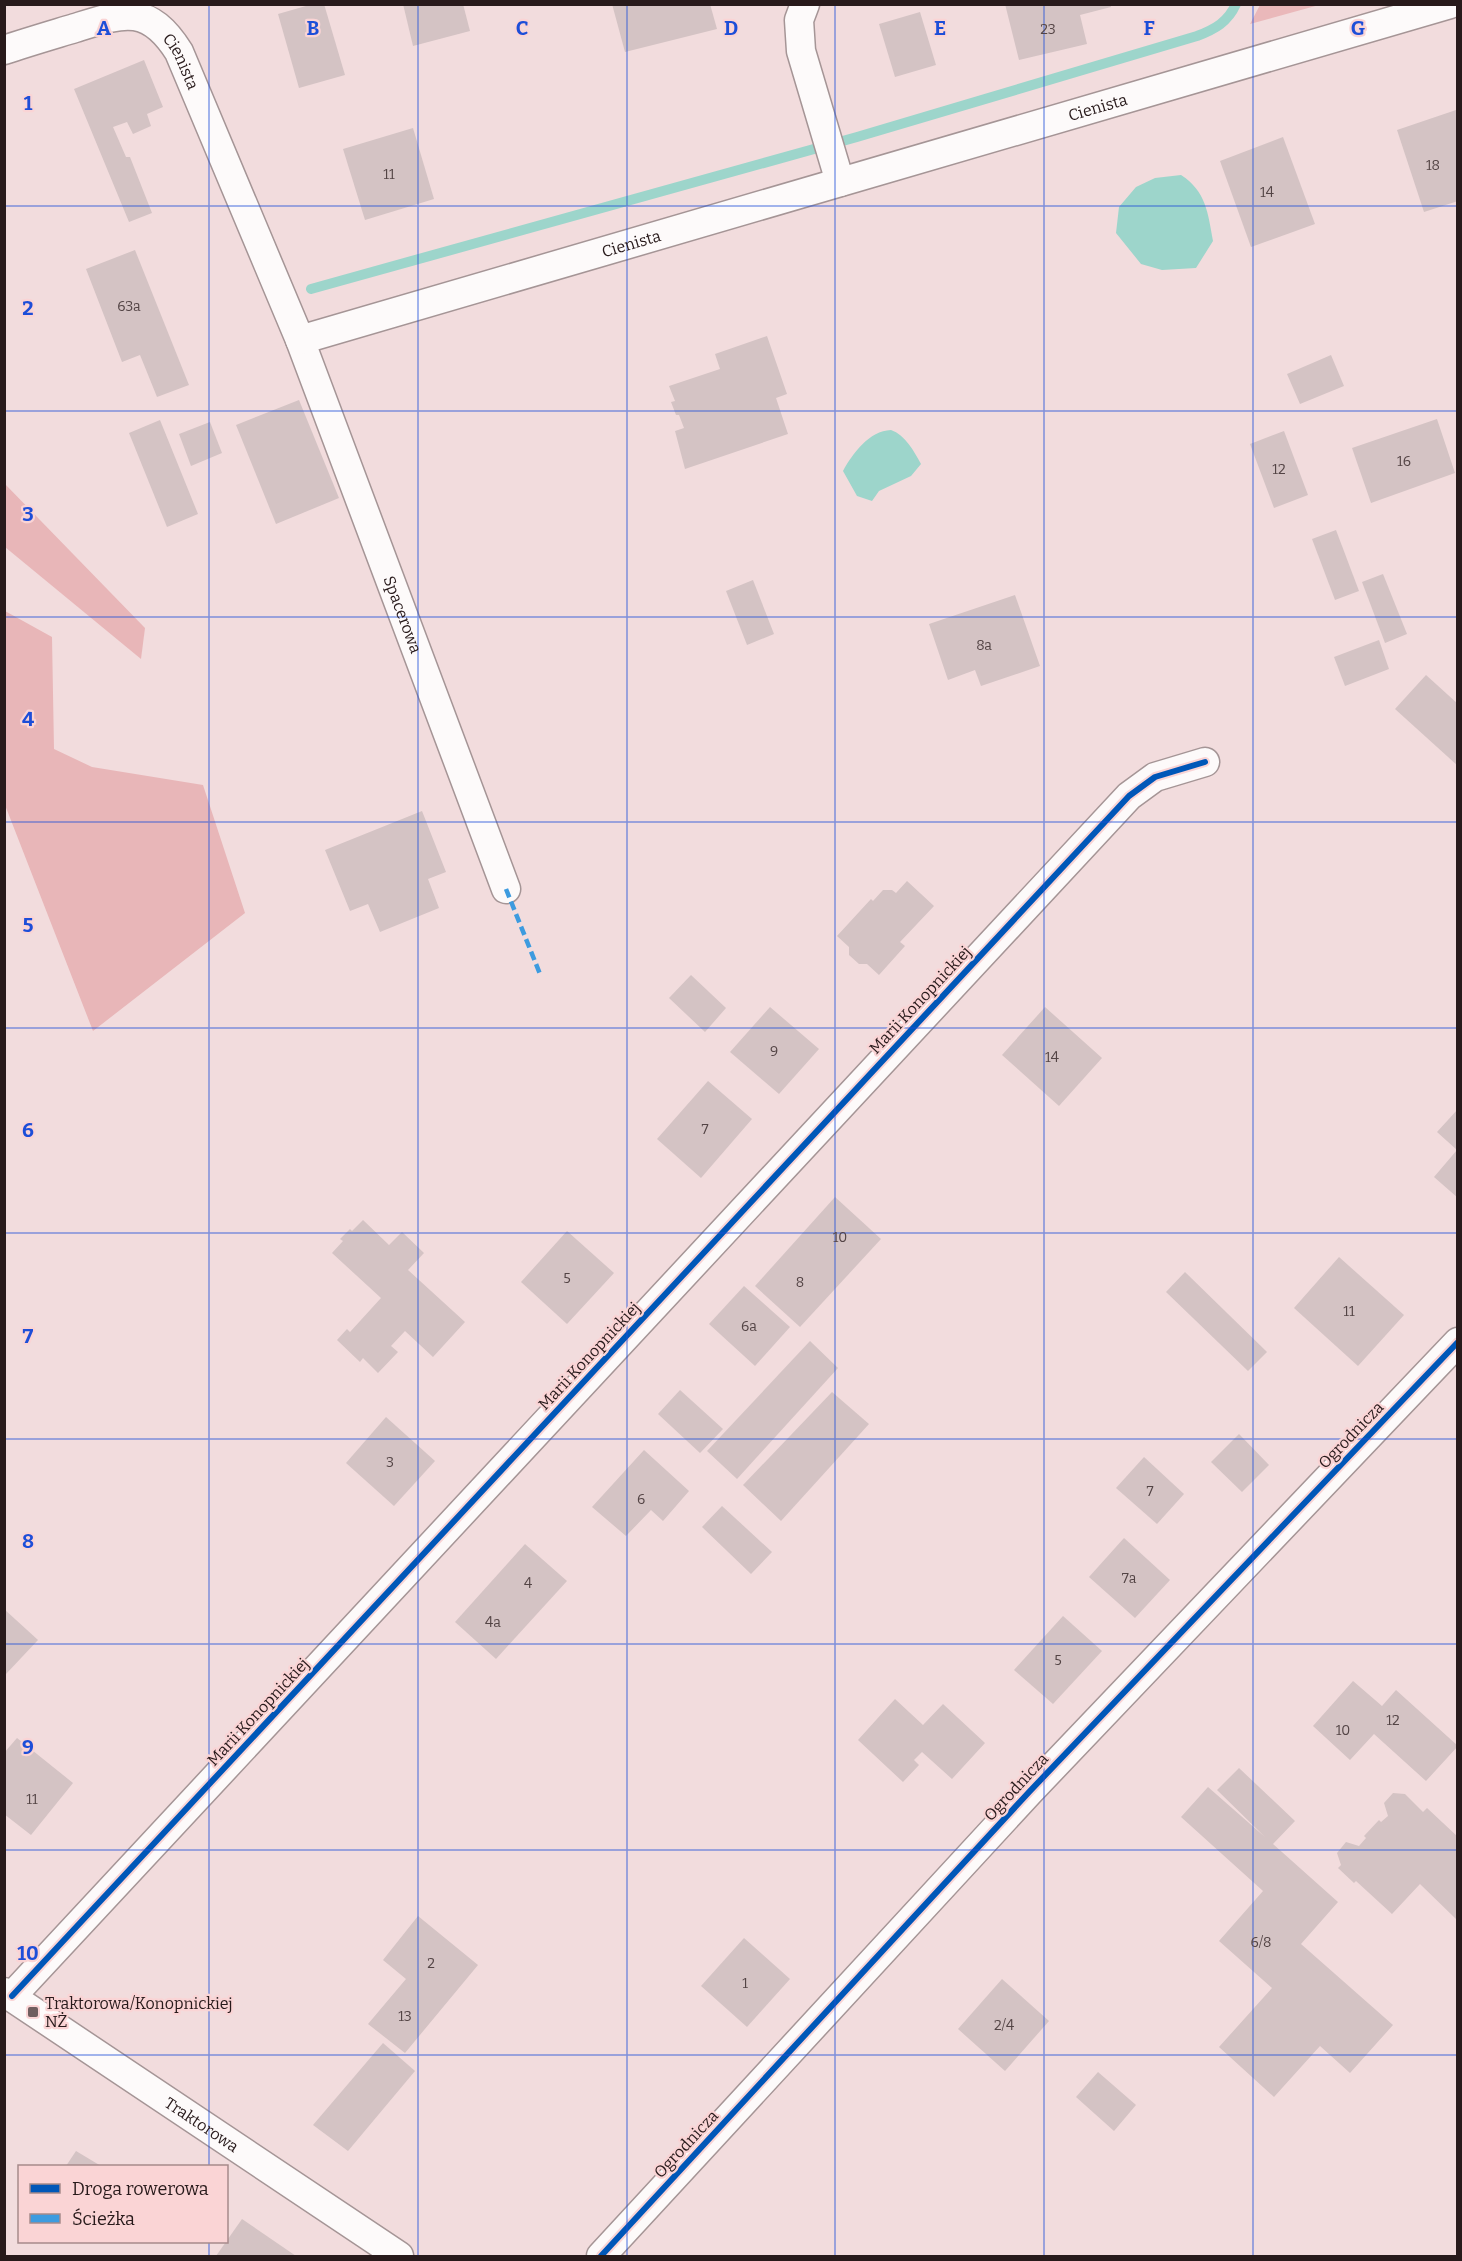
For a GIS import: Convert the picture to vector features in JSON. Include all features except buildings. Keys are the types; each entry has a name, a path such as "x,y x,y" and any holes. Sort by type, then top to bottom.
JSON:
{"street":[{"path":"805,4 799,20 801,51 840,182"},
{"name":"Cienista","path":"4,50 114,15 135,16 153,23 168,34 179,52 300,340 1449,4"},
{"name":"Spacerowa","path":"300,340 506,889"},
{"name":"Marii Konopnickiej","path":"8,1994 1129,796 1155,777 1205,762"},
{"name":"Ogrodnicza","path":"601,2256 1030,1791 1458,1342"},
{"name":"Traktorowa","path":"8,1994 399,2256"}],"shaded area":[{"path":"1260,4 1319,5 1250,24"},
{"path":"4,483 145,628 141,659 5,547"},
{"path":"5,611 52,637 54,749 92,767 203,785 245,913 93,1031 5,805"}],"water":[{"path":"1181,175 1196,188 1205,204 1213,241 1196,268 1162,270 1141,264 1116,233 1119,207 1136,187 1155,178"},
{"path":"891,430 905,440 921,464 911,476 879,491 872,501 857,496 843,471 862,444 876,434"}],"waterway":[{"path":"311,289 857,137 1197,36 1220,24 1229,16 1236,4"}],"marked path":[{"path":"506,889 540,974"}],"cycle path":[{"path":"12,1996 1129,796 1155,777 1205,762"},
{"path":"601,2256 1030,1791 1458,1342"}],"place":[{"name":"Traktorowa/Konopnickiej NŻ","path":"33,2012"}]}
